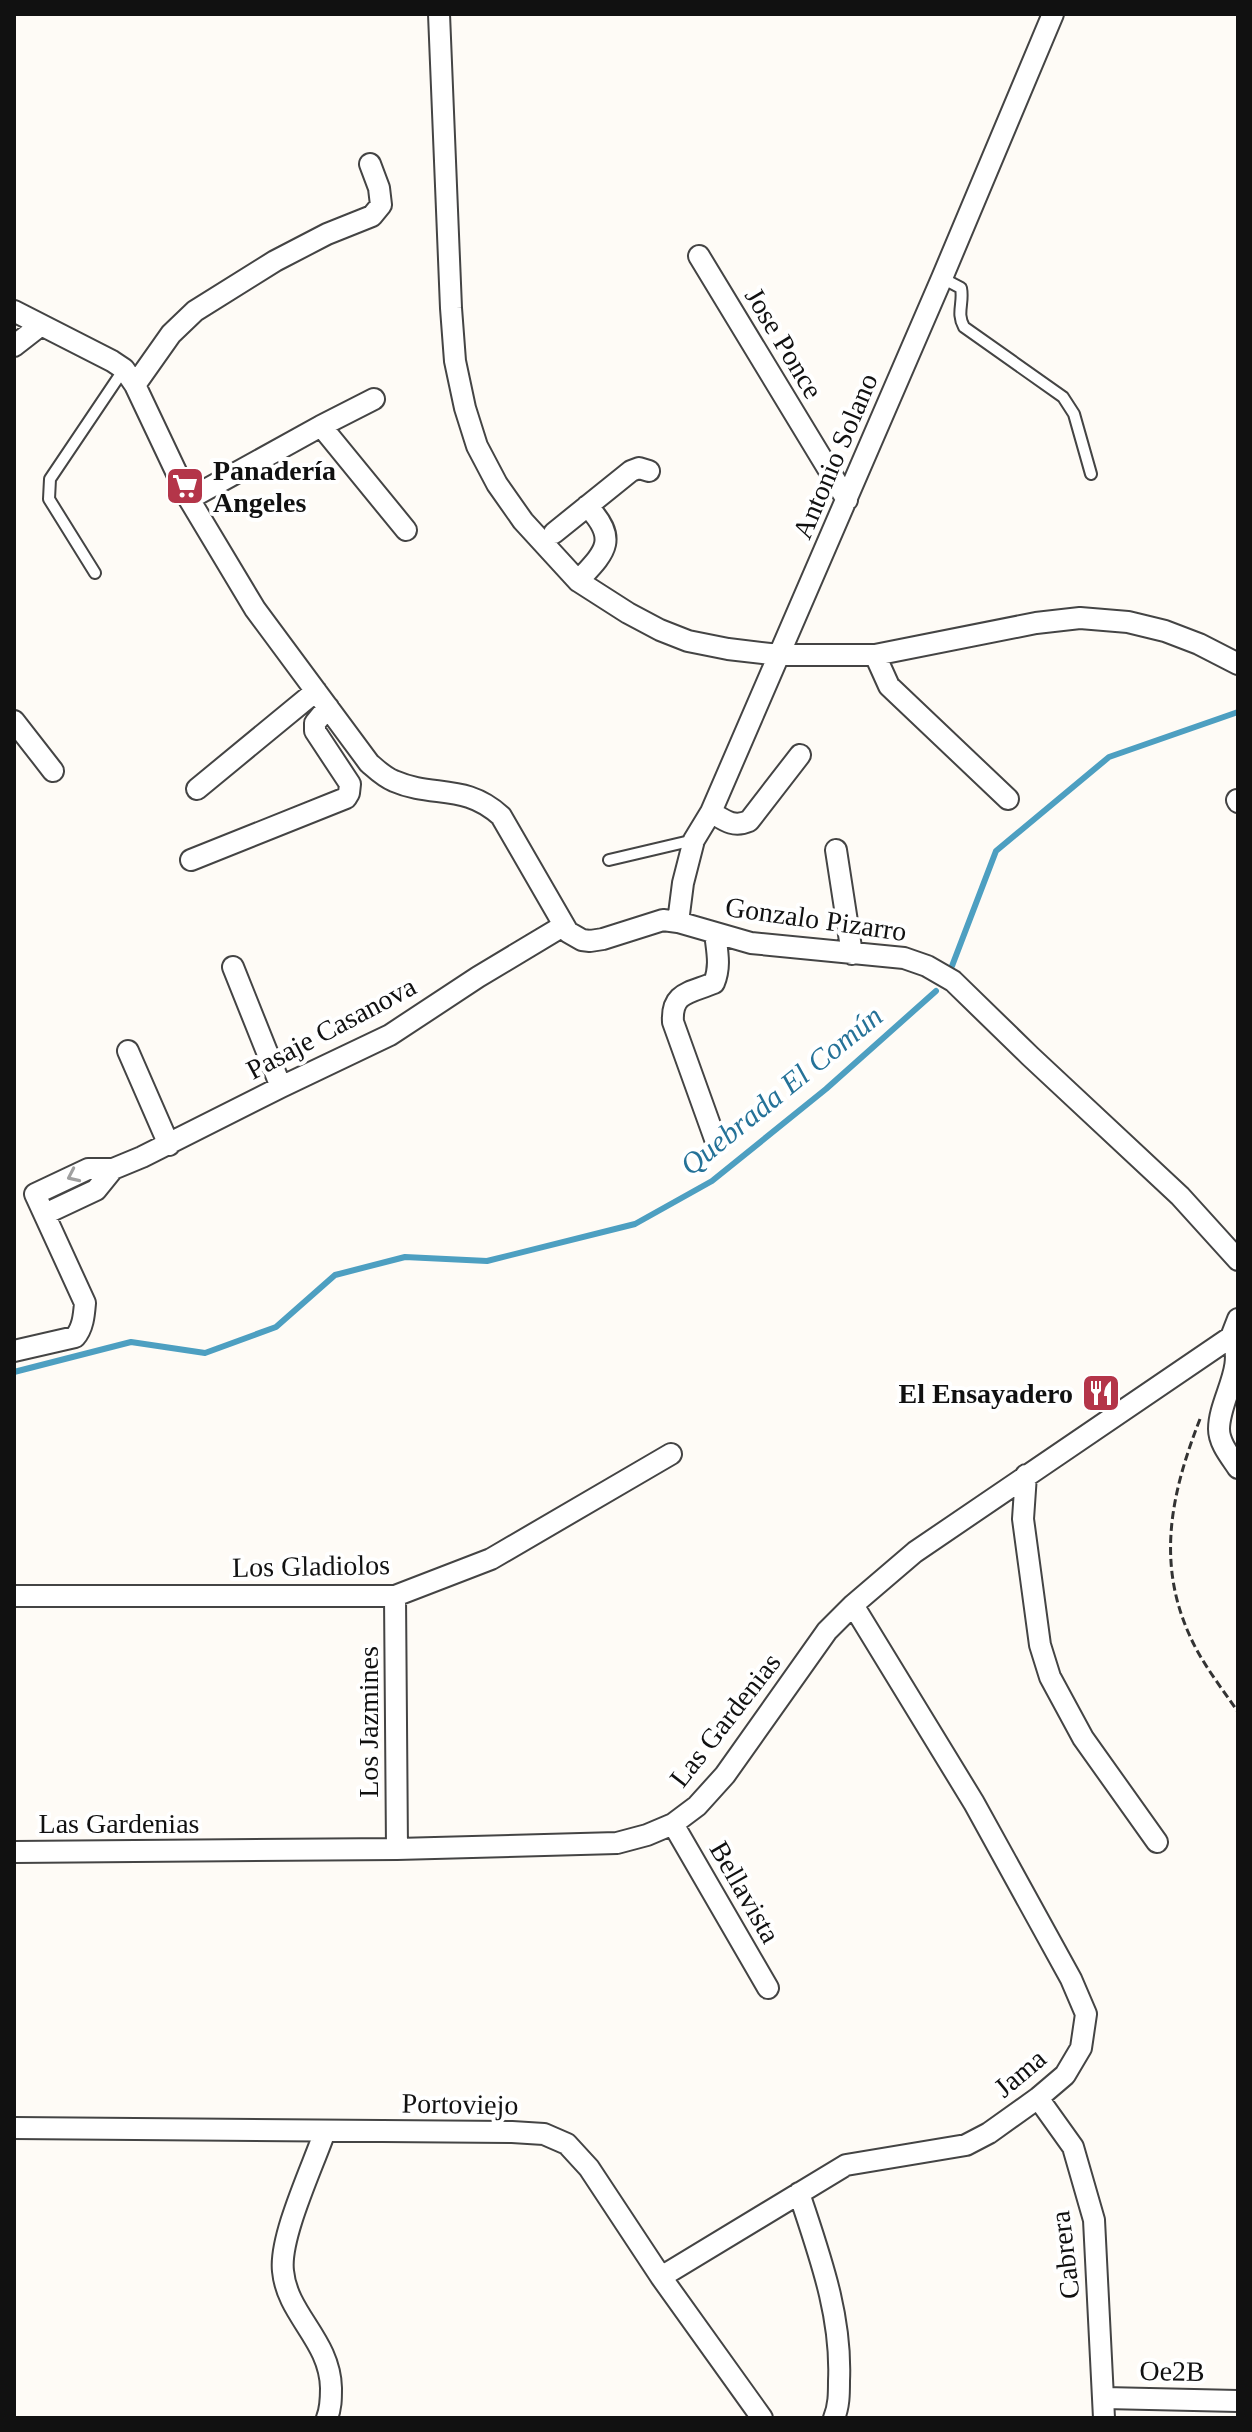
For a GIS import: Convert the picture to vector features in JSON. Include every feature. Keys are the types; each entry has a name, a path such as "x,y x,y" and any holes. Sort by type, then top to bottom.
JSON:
{"street":[{"path":"439,14 451,308 455,361 465,408 477,446 497,484 523,521 578,581 628,613 688,641 728,649 779,655 875,655 1036,623 1080,618 1128,622 1165,631 1238,664"},
{"name":"Antonio Solano","path":"678,922 683,883 694,840 711,812 847,500 1053,14"},
{"path":"130,377 195,311 275,261 327,234 372,216 381,205 379,188 370,164"},
{"name":"Jose Ponce","path":"699,256 847,500"},
{"path":"14,311 130,377 189,499 255,609 369,763 385,777 415,787 468,795 489,805 501,816 563,926"},
{"path":"14,346 41,325"},
{"path":"189,499 374,399"},
{"path":"321,426 406,530"},
{"path":"554,533 631,471 639,468 649,471"},
{"path":"578,581 607,545 604,528 587,506"},
{"path":"875,655 889,686 1008,799"},
{"path":"197,789 322,699"},
{"path":"191,860 346,798 350,784 315,731 322,699"},
{"path":"14,721 53,771"},
{"path":"711,812 731,824 749,821 800,755"},
{"path":"836,850 852,954"},
{"name":"Gonzalo Pizarro","path":"563,926 575,938 590,941 663,920 751,943 904,958 927,966 953,981 1180,1196 1238,1260"},
{"name":"Pasaje Casanova","path":"116,1168 169,1145 390,1035 563,926"},
{"path":"715,933 719,972 714,983 676,999 673,1016 715,1139"},
{"path":"233,967 281,1087"},
{"path":"128,1051 169,1145"},
{"path":"14,1351 75,1337 82,1322 85,1303 35,1194 88,1169 116,1168"},
{"path":"45,1214 96,1190 116,1168"},
{"path":"1235,1328 1235,1362 1219,1429 1224,1447 1238,1468"},
{"name":"Las Gardenias","path":"14,1852 397,1849 617,1843 673,1824 697,1806 725,1775 827,1631 853,1605 915,1552 1235,1328"},
{"name":"Los Gladiolos","path":"14,1596 395,1596 491,1559 671,1454"},
{"path":"1026,1475 1023,1519 1026,1548 1040,1645 1050,1677 1083,1738 1157,1842"},
{"name":"Los Jazmines","path":"395,1596 397,1849"},
{"name":"Jama","path":"661,2277 846,2165 966,2145 989,2133 1065,2075 1081,2048 1086,2014 1071,1979 974,1803 853,1605"},
{"name":"Bellavista","path":"673,1824 768,1988"},
{"name":"Cabrera","path":"1038,2098 1073,2147 1094,2220 1104,2408"},
{"name":"Portoviejo","path":"14,2128 544,2134 567,2144 589,2168 661,2277 762,2418"},
{"path":"325,2131 284,2243 283,2272 294,2305 318,2341 330,2371 331,2409 327,2418"},
{"path":"799,2193 829,2287 840,2354 839,2407 834,2418"},
{"name":"Oe2B","path":"1104,2408 1238,2401"}],"lane":[{"path":"942,278 961,288 958,313 964,327 1063,397 1074,414 1091,474"},
{"path":"95,573 49,499 48,489 50,479 130,377"},
{"path":"609,860 694,840"}],"path":[{"path":"1203,1410 1177,1488 1170,1526 1170,1564 1178,1603 1189,1634 1238,1712"}],"waterway":[{"name":"Quebrada El Común","path":"952,966 996,851 1109,757 1238,712"},
{"name":"Quebrada El Común","path":"14,1372 131,1342 205,1353 276,1327 335,1275 405,1257 487,1261 635,1224 712,1181 826,1089 936,991"}],"place":[{"name":"Panadería Angeles","path":"185,486"},
{"name":"El Ensayadero","path":"1101,1393"}]}
